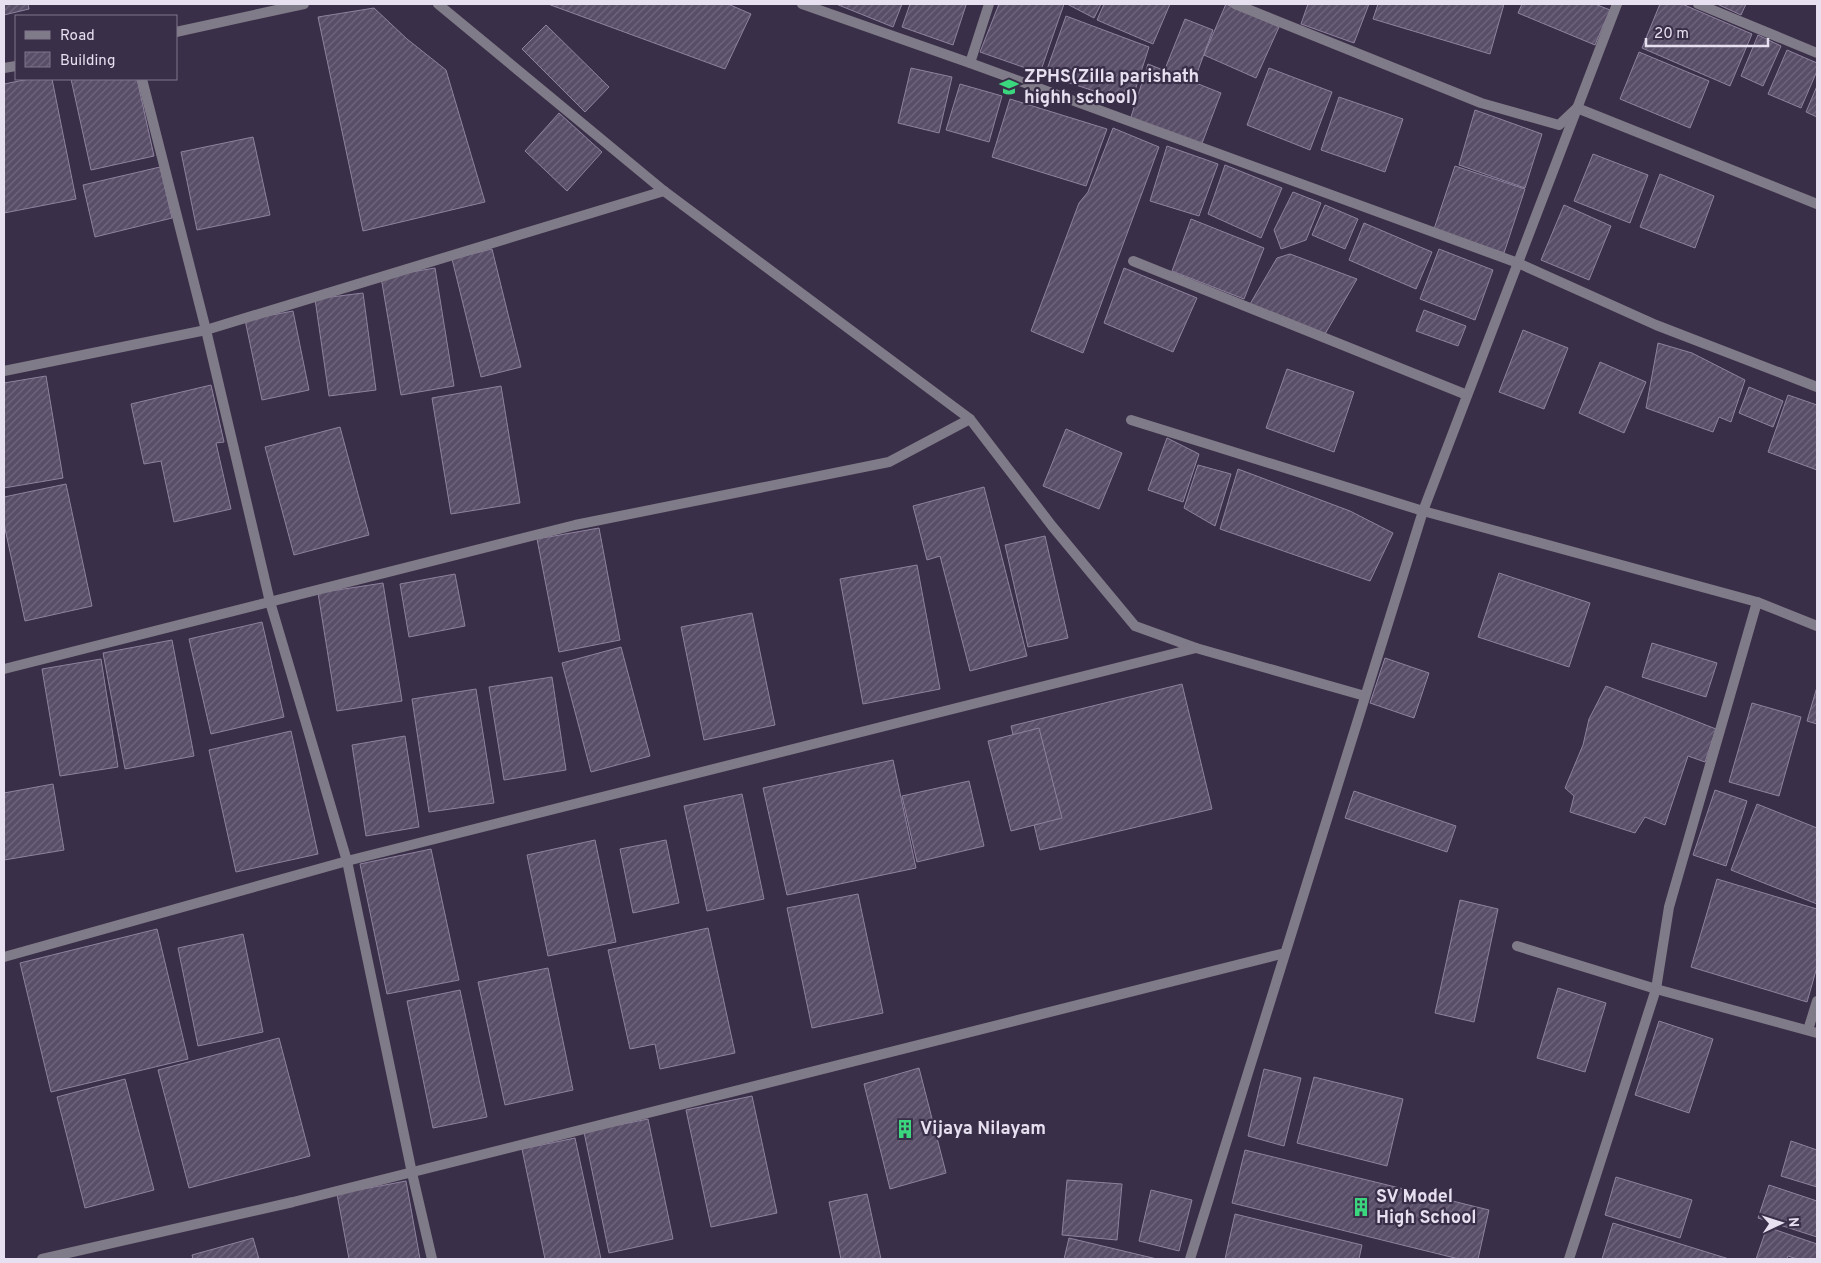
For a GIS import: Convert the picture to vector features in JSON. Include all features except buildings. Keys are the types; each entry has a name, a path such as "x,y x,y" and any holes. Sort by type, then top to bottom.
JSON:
{"street":[{"path":"178,32 304,4"},
{"path":"438,4 664,191 970,420 1052,526 1135,626 1196,648 1366,696"},
{"path":"802,4 970,63 1518,264 1656,325 1817,387"},
{"path":"970,63 989,4"},
{"path":"1235,4 1481,103 1559,125 1577,108"},
{"path":"1190,1259 1423,511 1617,4"},
{"path":"1698,4 1817,53"},
{"path":"142,80 206,330 270,602 347,861 432,1259"},
{"path":"1577,108 1817,204"},
{"path":"4,371 206,330 664,191"},
{"path":"1133,261 1467,395"},
{"path":"4,669 575,525 889,462 970,420"},
{"path":"1131,420 1423,511 1757,602 1817,626"},
{"path":"1569,1259 1656,989 1668,908 1757,602"},
{"path":"4,957 347,861 1196,648"},
{"path":"1517,946 1656,989 1813,1031 1817,1001"},
{"path":"42,1259 293,1202 1285,953"}],"place":[{"name":"ZPHS(Zilla parishath highh school)","path":"1009,87"},
{"name":"Vijaya Nilayam","path":"905,1129"},
{"name":"SV Model High School","path":"1361,1207"}]}
